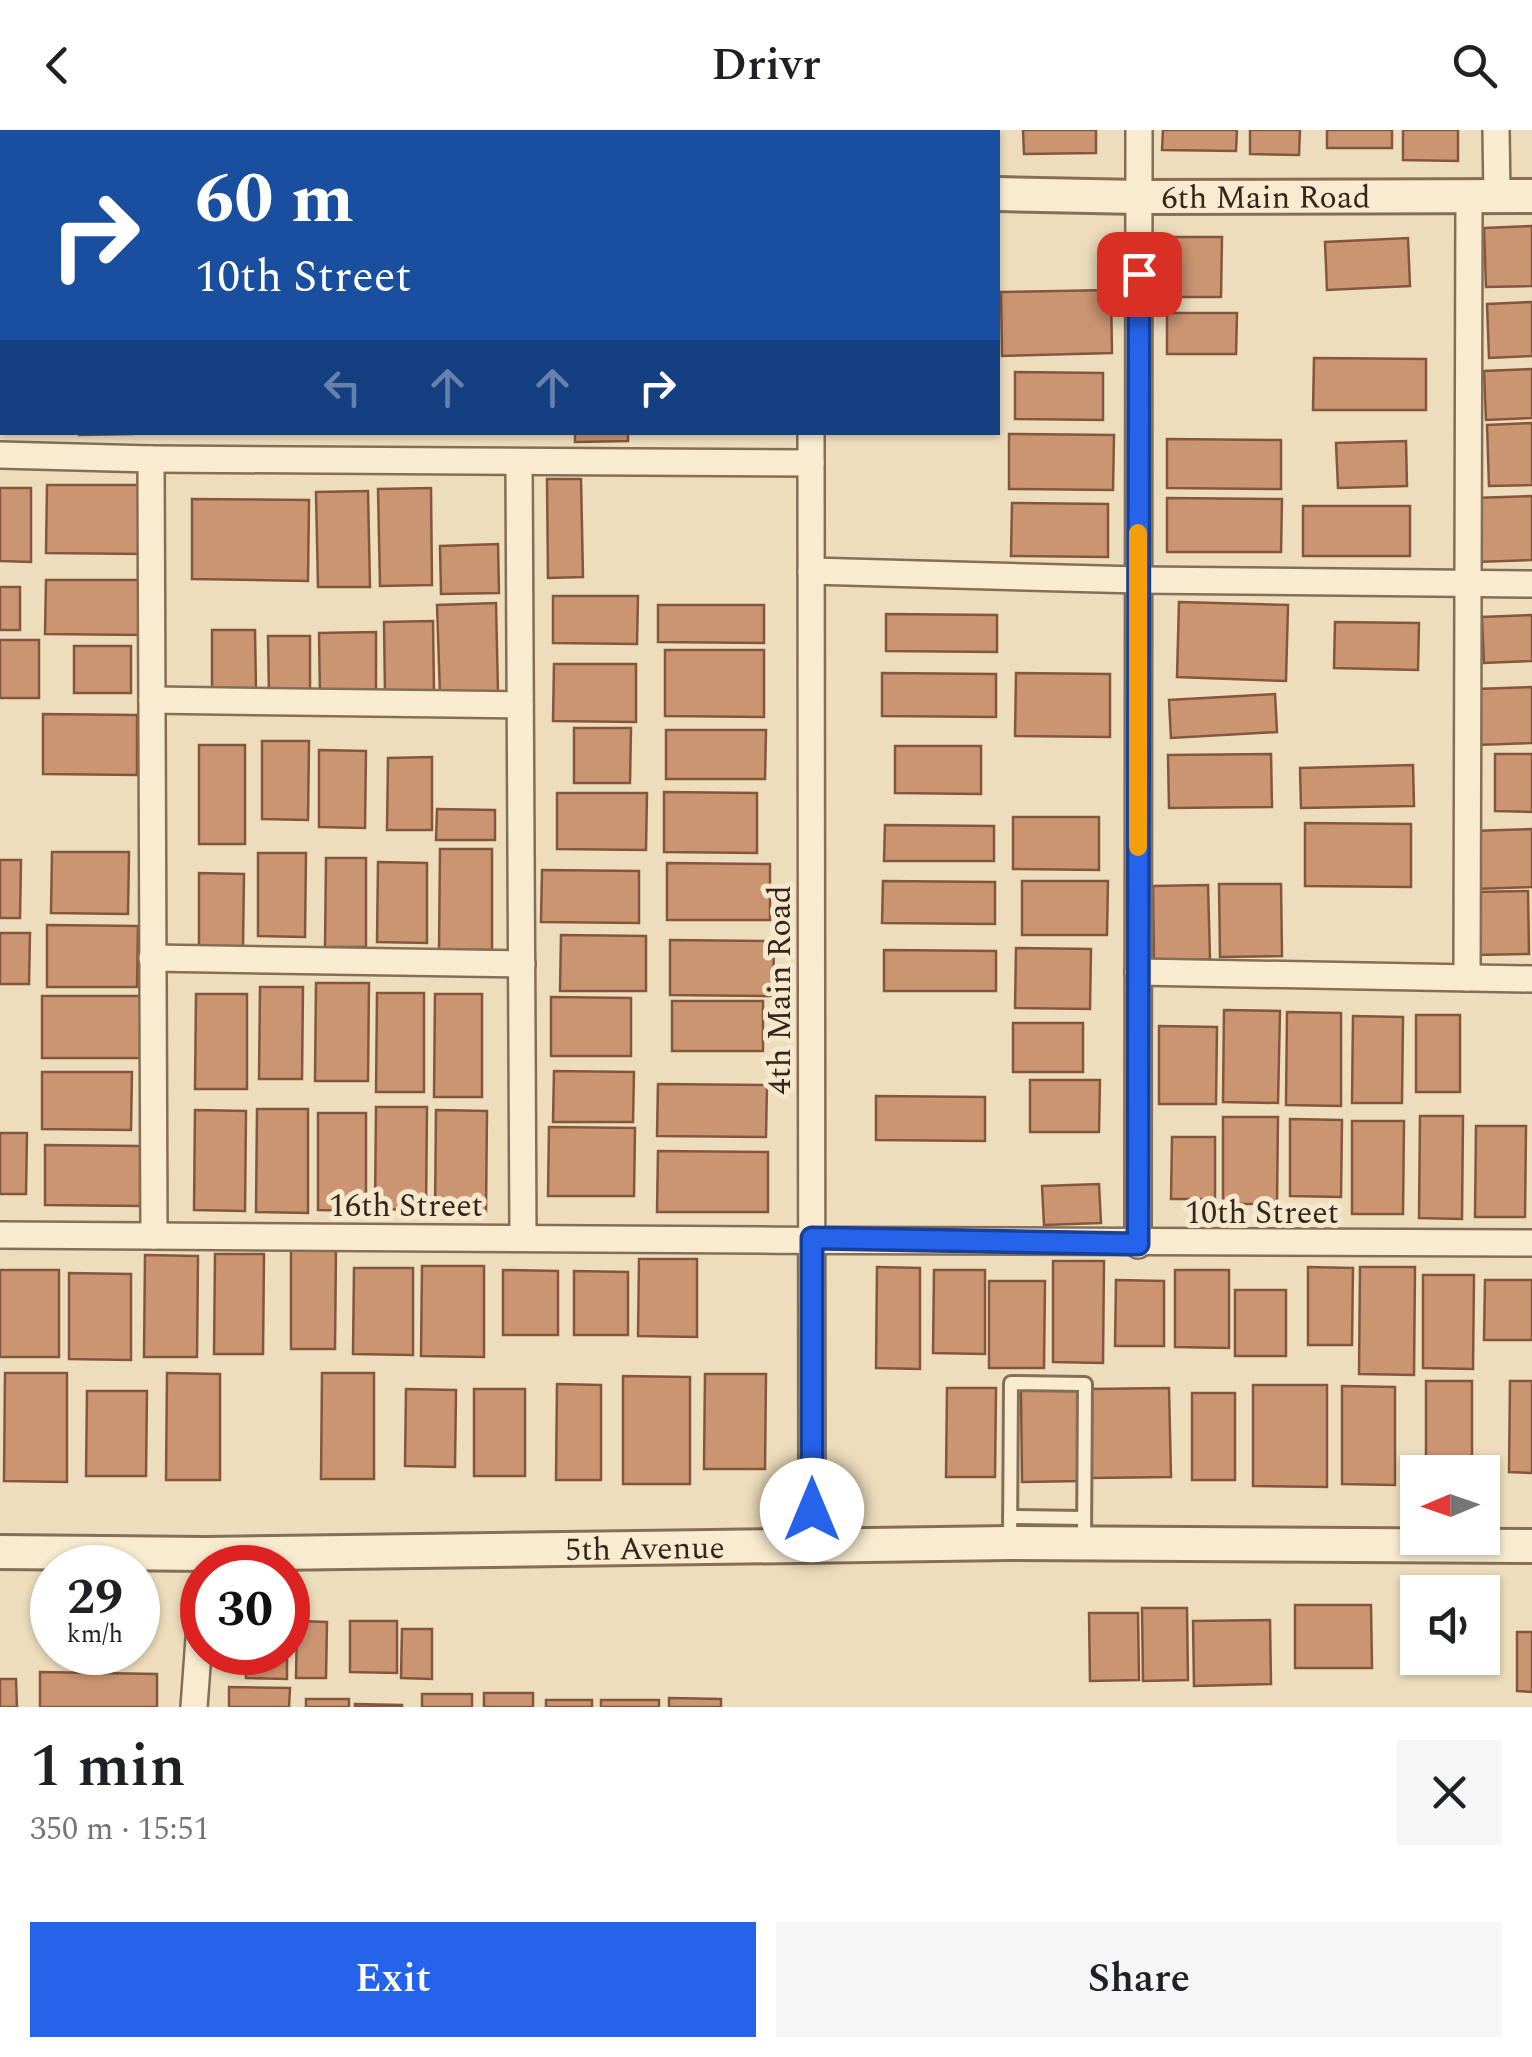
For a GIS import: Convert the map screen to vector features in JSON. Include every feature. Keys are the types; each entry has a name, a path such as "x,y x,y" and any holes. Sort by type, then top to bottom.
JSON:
{"street":[{"path":"1138,1244 1139,130"},
{"path":"1467,978 1468,584 1483,196 1496,130"},
{"name":"6th Main Road","path":"1000,194 1532,196"},
{"name":"4th Main Road","path":"811,435 812,1548"},
{"path":"0,455 811,463"},
{"path":"151,459 154,1236"},
{"path":"520,462 523,1238"},
{"path":"811,571 1138,580 1532,584"},
{"path":"152,700 520,705"},
{"path":"152,958 522,964"},
{"path":"1138,972 1532,979"},
{"name":"16th Street","path":"0,1235 812,1238"},
{"name":"10th Street","path":"812,1238 1138,1244 1532,1243"},
{"name":"5th Avenue","path":"310,1559 812,1548 1010,1530 1532,1546"},
{"name":"5th Avenue","path":"0,1552 180,1560"},
{"path":"194,1707 196,1675"}],"lane":[{"path":"1010,1530 1011,1383 1044,1382 1085,1384 1084,1531"}],"building":[{"path":"1023,130 1096,130 1096,153 1024,154"},
{"path":"1163,130 1237,130 1236,151 1162,150"},
{"path":"1250,130 1300,130 1299,155 1250,154"},
{"path":"1327,130 1392,130 1392,148 1327,148"},
{"path":"1403,130 1458,130 1458,161 1403,160"},
{"path":"1532,226 1532,286 1486,287 1484,228"},
{"path":"1170,237 1222,237 1221,297 1170,297"},
{"path":"1408,238 1410,286 1327,290 1325,242"},
{"path":"1111,290 1112,353 1002,356 1001,292"},
{"path":"1532,302 1532,356 1489,358 1487,304"},
{"path":"1167,313 1237,313 1236,354 1167,354"},
{"path":"1314,358 1426,359 1426,410 1313,410"},
{"path":"1532,369 1532,418 1486,420 1484,371"},
{"path":"1015,372 1103,373 1103,420 1015,419"},
{"path":"1532,423 1532,485 1489,486 1487,425"},
{"path":"1009,434 1114,435 1113,490 1009,489"},
{"path":"575,435 628,435 628,441 575,442"},
{"path":"1167,439 1281,440 1281,489 1167,488"},
{"path":"1406,441 1407,486 1338,488 1336,443"},
{"path":"547,479 581,479 583,577 548,578"},
{"path":"47,485 143,485 143,554 46,553"},
{"path":"0,488 31,488 31,562 0,561"},
{"path":"431,488 432,585 380,586 378,489"},
{"path":"368,491 370,587 318,587 316,492"},
{"path":"1532,496 1532,560 1476,562 1474,498"},
{"path":"1167,498 1282,499 1281,552 1167,552"},
{"path":"192,499 309,500 308,581 192,579"},
{"path":"1012,503 1108,504 1108,557 1011,556"},
{"path":"1303,506 1410,506 1410,556 1303,556"},
{"path":"498,544 499,593 441,594 440,546"},
{"path":"46,580 143,580 142,635 45,634"},
{"path":"0,587 20,587 20,630 0,630"},
{"path":"553,596 638,596 637,644 553,643"},
{"path":"1179,602 1288,605 1286,681 1177,677"},
{"path":"496,603 498,693 440,695 437,605"},
{"path":"658,605 764,605 764,643 658,642"},
{"path":"886,614 997,615 997,652 886,651"},
{"path":"1532,615 1532,661 1484,663 1482,617"},
{"path":"433,621 434,694 385,695 384,622"},
{"path":"1335,622 1419,623 1418,670 1334,668"},
{"path":"212,630 255,630 256,691 212,691"},
{"path":"376,632 376,694 320,695 319,633"},
{"path":"268,636 310,636 310,694 269,695"},
{"path":"0,640 39,640 39,698 0,698"},
{"path":"74,646 131,646 131,693 74,693"},
{"path":"665,650 764,650 764,717 665,716"},
{"path":"554,664 636,664 636,722 553,721"},
{"path":"882,673 996,674 996,717 882,716"},
{"path":"1016,673 1110,674 1110,737 1015,736"},
{"path":"1532,687 1532,743 1478,745 1476,689"},
{"path":"1275,694 1277,732 1171,738 1169,700"},
{"path":"43,714 137,715 137,775 43,774"},
{"path":"574,728 631,728 630,783 574,783"},
{"path":"666,730 766,730 765,779 666,779"},
{"path":"262,741 309,741 308,820 262,819"},
{"path":"199,745 245,745 245,844 199,844"},
{"path":"895,746 981,746 981,794 895,793"},
{"path":"319,750 366,751 365,828 319,827"},
{"path":"1271,754 1272,807 1169,808 1168,755"},
{"path":"1495,754 1532,754 1532,812 1495,811"},
{"path":"432,757 432,830 387,830 388,758"},
{"path":"1413,765 1414,806 1301,808 1300,768"},
{"path":"664,792 757,793 757,853 664,852"},
{"path":"557,793 647,793 646,850 557,849"},
{"path":"437,809 495,810 495,840 436,840"},
{"path":"1013,817 1099,817 1099,870 1013,869"},
{"path":"1305,823 1411,824 1411,887 1305,886"},
{"path":"885,825 994,826 994,861 884,861"},
{"path":"1532,829 1532,887 1474,889 1472,831"},
{"path":"440,849 492,849 492,950 439,950"},
{"path":"52,852 129,852 128,914 51,913"},
{"path":"258,853 306,853 305,937 258,936"},
{"path":"326,858 366,858 366,947 325,947"},
{"path":"0,860 21,860 20,918 0,918"},
{"path":"378,862 427,863 427,943 377,942"},
{"path":"667,863 770,864 770,920 667,920"},
{"path":"542,870 639,871 639,923 541,922"},
{"path":"199,873 244,874 243,947 199,946"},
{"path":"883,881 995,882 995,924 882,923"},
{"path":"1022,881 1108,881 1107,935 1022,935"},
{"path":"1219,884 1281,884 1282,956 1220,957"},
{"path":"1208,885 1210,959 1154,961 1153,886"},
{"path":"1528,891 1529,954 1474,955 1473,892"},
{"path":"47,925 138,926 137,987 47,987"},
{"path":"0,933 30,933 29,984 0,984"},
{"path":"561,935 646,936 646,991 560,991"},
{"path":"670,940 774,941 773,996 670,995"},
{"path":"1016,948 1091,949 1090,1009 1015,1008"},
{"path":"884,950 996,951 996,991 884,991"},
{"path":"316,983 369,983 368,1081 315,1081"},
{"path":"260,987 303,987 302,1079 259,1079"},
{"path":"377,993 424,993 424,1092 376,1092"},
{"path":"196,994 247,994 247,1089 195,1089"},
{"path":"435,994 482,994 482,1097 434,1097"},
{"path":"42,996 142,996 141,1058 42,1058"},
{"path":"551,997 631,998 631,1056 551,1056"},
{"path":"672,1001 763,1001 763,1051 672,1051"},
{"path":"1224,1010 1280,1011 1278,1103 1223,1102"},
{"path":"1287,1012 1341,1013 1341,1106 1286,1105"},
{"path":"1416,1015 1460,1015 1460,1092 1416,1092"},
{"path":"1353,1016 1403,1017 1402,1103 1352,1103"},
{"path":"1013,1023 1083,1023 1083,1072 1013,1072"},
{"path":"1159,1026 1217,1027 1216,1104 1159,1104"},
{"path":"554,1071 634,1072 633,1122 553,1122"},
{"path":"42,1072 132,1072 131,1130 42,1129"},
{"path":"1030,1080 1100,1080 1099,1132 1030,1132"},
{"path":"658,1084 767,1085 766,1137 657,1136"},
{"path":"876,1096 985,1097 985,1141 876,1140"},
{"path":"376,1107 427,1107 426,1210 375,1209"},
{"path":"257,1109 308,1109 308,1213 256,1212"},
{"path":"195,1110 246,1111 245,1211 194,1210"},
{"path":"436,1110 487,1111 486,1212 435,1212"},
{"path":"318,1113 366,1113 366,1211 318,1210"},
{"path":"1420,1116 1463,1116 1462,1219 1419,1218"},
{"path":"1223,1117 1278,1117 1277,1204 1223,1204"},
{"path":"1290,1119 1342,1120 1341,1197 1290,1196"},
{"path":"1352,1121 1404,1121 1403,1214 1352,1214"},
{"path":"1476,1126 1526,1126 1525,1217 1475,1217"},
{"path":"549,1127 635,1128 634,1196 548,1196"},
{"path":"0,1133 27,1133 26,1194 0,1194"},
{"path":"1172,1137 1215,1137 1215,1199 1171,1199"},
{"path":"45,1145 140,1146 140,1206 45,1205"},
{"path":"658,1151 768,1152 768,1212 657,1212"},
{"path":"1099,1184 1101,1223 1044,1225 1042,1186"},
{"path":"291,1246 336,1246 335,1349 291,1349"},
{"path":"215,1254 264,1254 263,1354 214,1354"},
{"path":"145,1255 198,1256 197,1357 144,1357"},
{"path":"639,1259 697,1259 697,1337 638,1336"},
{"path":"1053,1261 1104,1261 1103,1363 1053,1362"},
{"path":"422,1266 484,1266 484,1357 421,1356"},
{"path":"877,1267 920,1268 920,1369 876,1368"},
{"path":"1308,1267 1353,1268 1352,1345 1308,1345"},
{"path":"1360,1267 1415,1267 1414,1375 1359,1374"},
{"path":"354,1268 413,1268 413,1355 353,1354"},
{"path":"0,1270 59,1270 59,1357 0,1357"},
{"path":"503,1270 558,1271 558,1335 503,1335"},
{"path":"934,1270 985,1270 985,1354 933,1353"},
{"path":"1175,1270 1229,1270 1229,1348 1175,1347"},
{"path":"574,1271 628,1272 628,1335 574,1335"},
{"path":"69,1273 131,1274 131,1360 69,1359"},
{"path":"1423,1275 1474,1275 1473,1369 1423,1368"},
{"path":"1116,1280 1164,1281 1164,1346 1115,1346"},
{"path":"1485,1280 1532,1280 1532,1340 1484,1340"},
{"path":"989,1281 1045,1281 1044,1368 989,1368"},
{"path":"1235,1290 1286,1290 1286,1356 1235,1356"},
{"path":"5,1373 67,1373 67,1482 4,1481"},
{"path":"167,1373 220,1374 220,1480 166,1480"},
{"path":"322,1373 374,1373 374,1479 321,1479"},
{"path":"705,1374 766,1374 765,1469 704,1469"},
{"path":"623,1376 690,1377 690,1484 623,1484"},
{"path":"1426,1381 1472,1381 1472,1455 1426,1455"},
{"path":"1510,1381 1532,1381 1532,1473 1509,1472"},
{"path":"557,1384 601,1385 601,1480 556,1480"},
{"path":"1253,1385 1327,1385 1327,1487 1253,1486"},
{"path":"1342,1386 1395,1387 1395,1485 1342,1484"},
{"path":"947,1388 996,1388 995,1477 946,1477"},
{"path":"1080,1388 1082,1481 1022,1482 1021,1389"},
{"path":"1169,1388 1171,1477 1091,1478 1090,1389"},
{"path":"406,1389 456,1390 455,1467 405,1466"},
{"path":"474,1389 525,1389 525,1476 474,1476"},
{"path":"87,1391 147,1391 146,1476 86,1476"},
{"path":"1192,1393 1235,1393 1235,1480 1192,1480"},
{"path":"1295,1605 1371,1605 1372,1668 1295,1668"},
{"path":"1142,1608 1187,1608 1188,1680 1143,1681"},
{"path":"1089,1613 1138,1613 1139,1680 1090,1681"},
{"path":"1270,1620 1271,1684 1194,1686 1193,1621"},
{"path":"310,1621 327,1622 326,1678 296,1678 310,1675"},
{"path":"350,1621 397,1621 397,1673 350,1672"},
{"path":"402,1629 432,1629 432,1679 401,1678"},
{"path":"1517,1632 1532,1632 1532,1692 1517,1691"},
{"path":"40,1675 157,1675 157,1707 40,1707"},
{"path":"246,1675 287,1675 287,1679"},
{"path":"0,1679 16,1679 17,1707 0,1707"},
{"path":"229,1687 290,1688 289,1707 229,1707"},
{"path":"484,1693 533,1693 533,1707 484,1707"},
{"path":"422,1694 472,1694 472,1707 422,1707"},
{"path":"669,1698 721,1699 721,1707 669,1707"},
{"path":"306,1699 349,1699 349,1707 306,1707"},
{"path":"546,1700 592,1700 592,1707 546,1707"},
{"path":"601,1700 659,1700 659,1707 601,1707"},
{"path":"402,1705 402,1707 355,1707"}],"slow traffic":[{"path":"1138,533 1138,847"}],"route":[{"path":"812,1510 812,1238 1138,1244 1139,274"}]}
